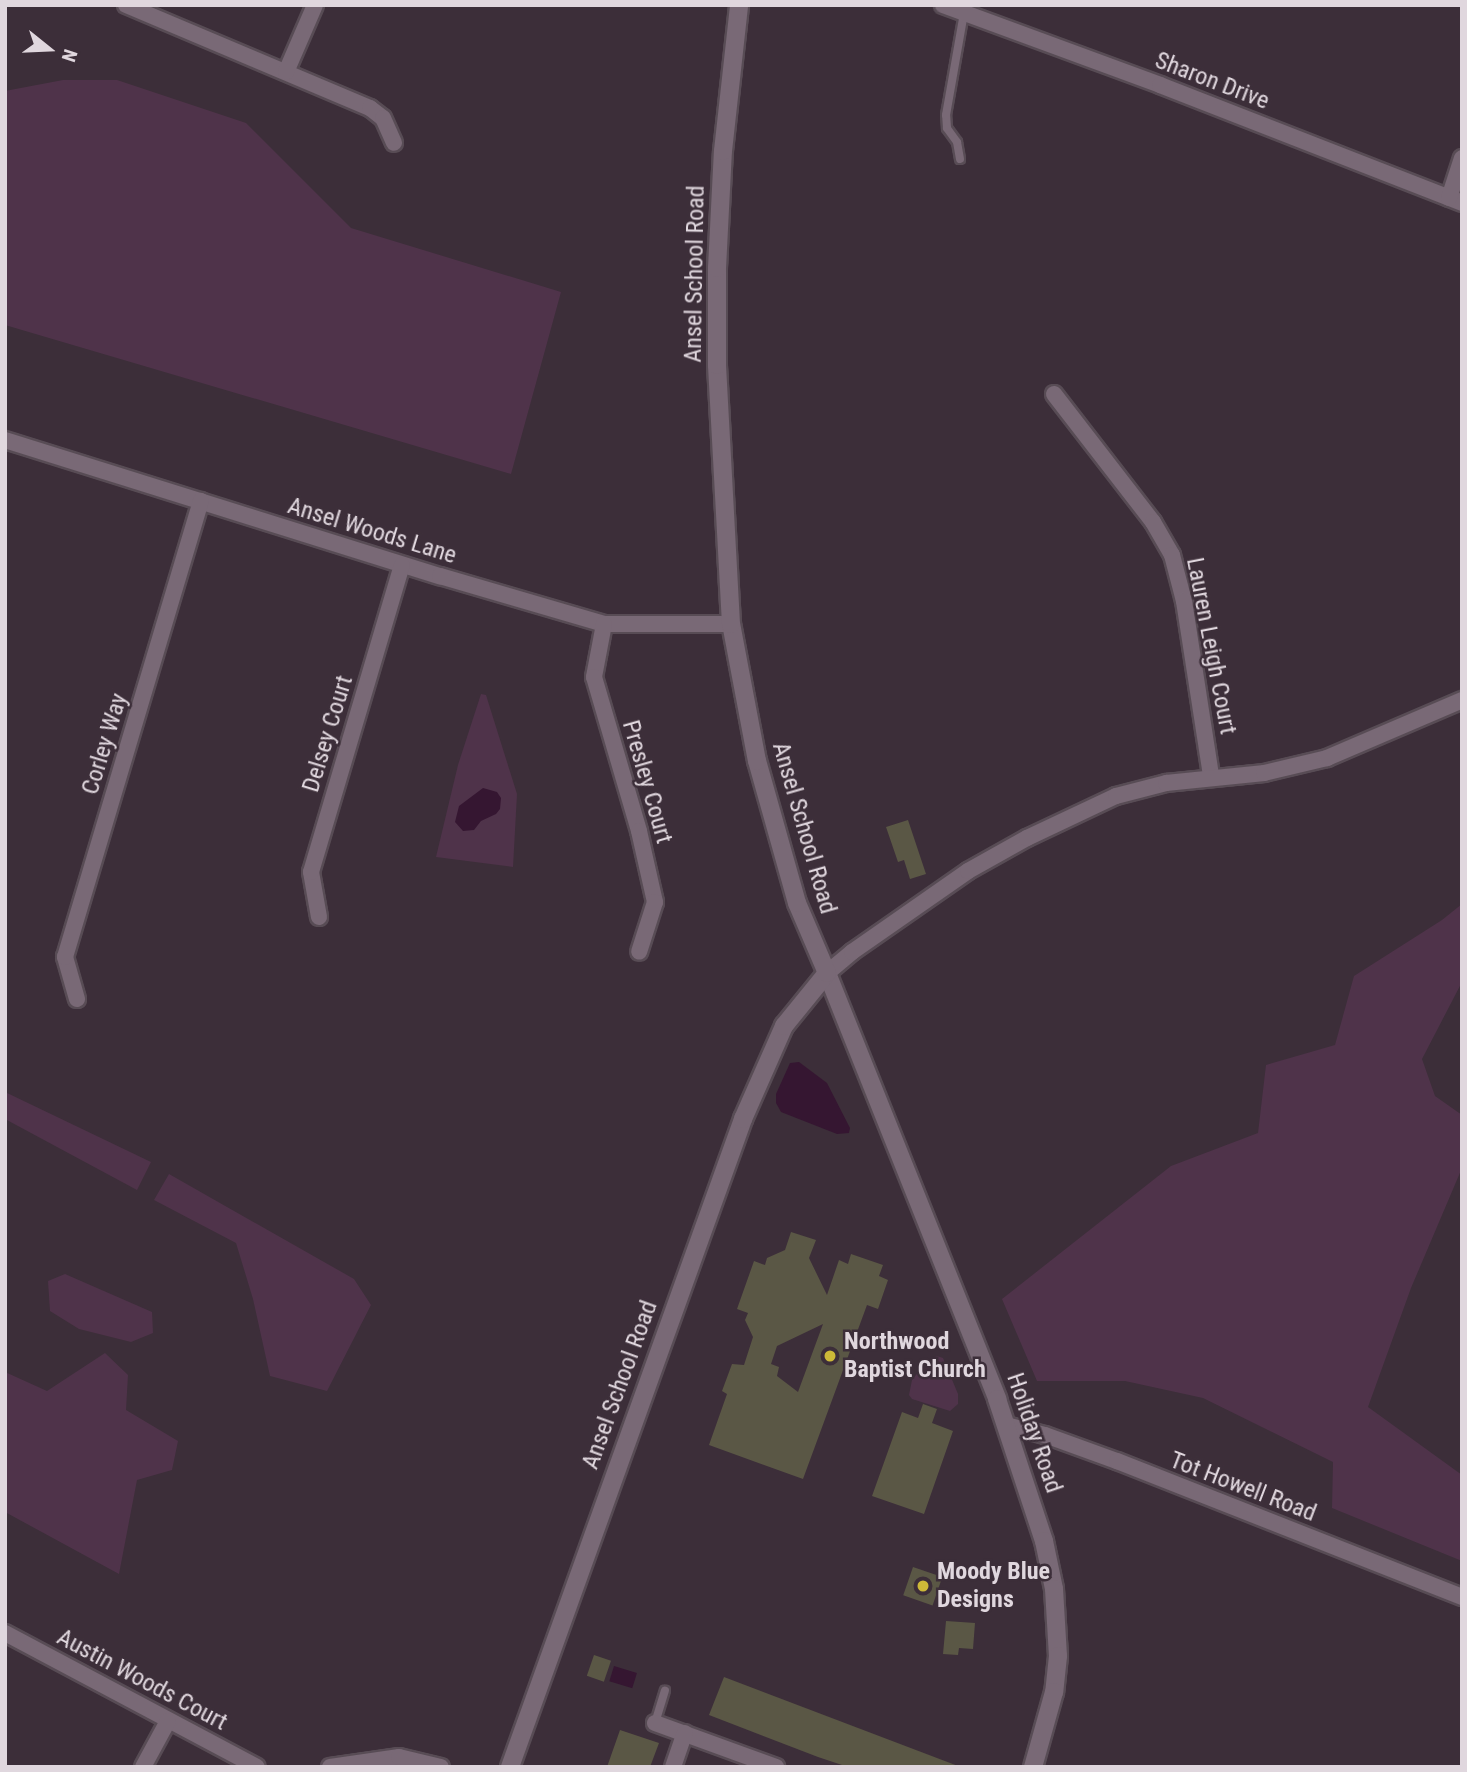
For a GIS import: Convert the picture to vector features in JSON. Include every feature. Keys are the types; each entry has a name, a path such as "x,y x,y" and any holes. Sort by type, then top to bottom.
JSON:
{"street":[{"path":"126,5 379,113 394,144"},
{"path":"286,72 315,5"},
{"name":"Ansel School Road","path":"510,1767 743,1119 784,1026 827,973 797,903 757,761 731,624 717,365 717,268 723,151 740,5"},
{"name":"Sharon Drive","path":"943,5 1160,85 1455,200"},
{"path":"1455,200 1462,158"},
{"name":"Lauren Leigh Court","path":"1054,394 1153,522 1172,555 1184,601 1211,776"},
{"name":"Ansel Woods Lane","path":"5,440 402,565 604,624 731,624"},
{"name":"Corley Way","path":"77,999 65,957 201,501"},
{"name":"Delsey Court","path":"319,917 311,872 402,565"},
{"name":"Presley Court","path":"604,624 594,677 639,831 655,902 639,952"},
{"path":"827,973 852,952 968,871 1027,838 1116,796 1166,783 1211,776 1264,773 1327,758 1385,736 1462,700"},
{"name":"Holiday Road","path":"827,973 1006,1425 1044,1541 1058,1627 1054,1692 1034,1767"},
{"name":"Tot Howell Road","path":"1006,1425 1045,1435 1117,1461 1462,1597"},
{"name":"Austin Woods Court","path":"5,1633 257,1767"},
{"path":"143,1767 167,1721"},
{"path":"655,1723 776,1767"},
{"path":"673,1767 685,1733"},
{"path":"330,1767 399,1757 441,1767"}],"lane":[{"path":"960,159 957,142 947,128 946,115 959,28 964,13"},
{"path":"655,1723 665,1691"}],"shaded area":[{"path":"63,80 117,80 246,123 351,228 561,292 511,474 5,325 5,91"},
{"path":"481,694 486,695 517,794 513,867 436,857 458,765"},
{"path":"483,788 497,792 501,798 500,809 481,821 474,830 463,831 455,822 459,806"},
{"path":"1462,904 1462,982 1422,1059 1435,1096 1462,1115 1462,1168 1411,1288 1368,1407 1462,1475 1462,1561 1332,1508 1333,1462 1203,1398 1125,1381 1037,1381 1002,1299 1171,1166 1258,1133 1266,1065 1335,1045 1354,976 1442,920"},
{"path":"799,1062 827,1083 850,1128 849,1133 837,1134 781,1112 776,1103 776,1094 790,1063"},
{"path":"5,1092 151,1162 137,1190 5,1119"},
{"path":"169,1174 354,1279 371,1305 327,1391 270,1376 253,1299 236,1243 154,1200"},
{"path":"65,1274 152,1312 153,1333 131,1342 79,1329 50,1311 48,1281"},
{"path":"105,1353 128,1375 126,1410 178,1441 172,1470 137,1480 119,1574 5,1512 5,1372 47,1391"},
{"path":"937,1356 943,1358 958,1394 958,1404 950,1411 912,1399 909,1395 912,1380 928,1360"},
{"path":"614,1666 637,1673 632,1688 609,1681"}],"building":[{"path":"908,820 926,874 910,879 904,860 898,862 886,827"},
{"name":"Northwood Baptist Church","path":"791,1232 816,1240 809,1258 827,1295 839,1260 848,1264 851,1254 883,1265 879,1276 888,1280 878,1309 867,1305 803,1479 709,1445 727,1394 722,1391 732,1364 744,1365 753,1337 745,1320 748,1313 737,1309 754,1261 765,1265 767,1258 785,1250","holes":["823,1324 798,1392 777,1376 779,1367 771,1364 777,1346"]},
{"path":"923,1404 937,1409 932,1423 953,1431 924,1514 872,1496 902,1412 918,1418"},
{"name":"Moody Blue Designs","path":"913,1567 942,1577 933,1605 903,1595"},
{"path":"946,1621 975,1623 973,1649 959,1648 958,1655 943,1654"},
{"path":"594,1655 611,1661 604,1682 587,1676"},
{"path":"724,1677 958,1766 848,1767 818,1757 709,1715"},
{"path":"620,1730 659,1743 650,1767 607,1767"}],"place":[{"name":"Northwood Baptist Church","path":"830,1356"},
{"name":"Moody Blue Designs","path":"923,1586"}]}
